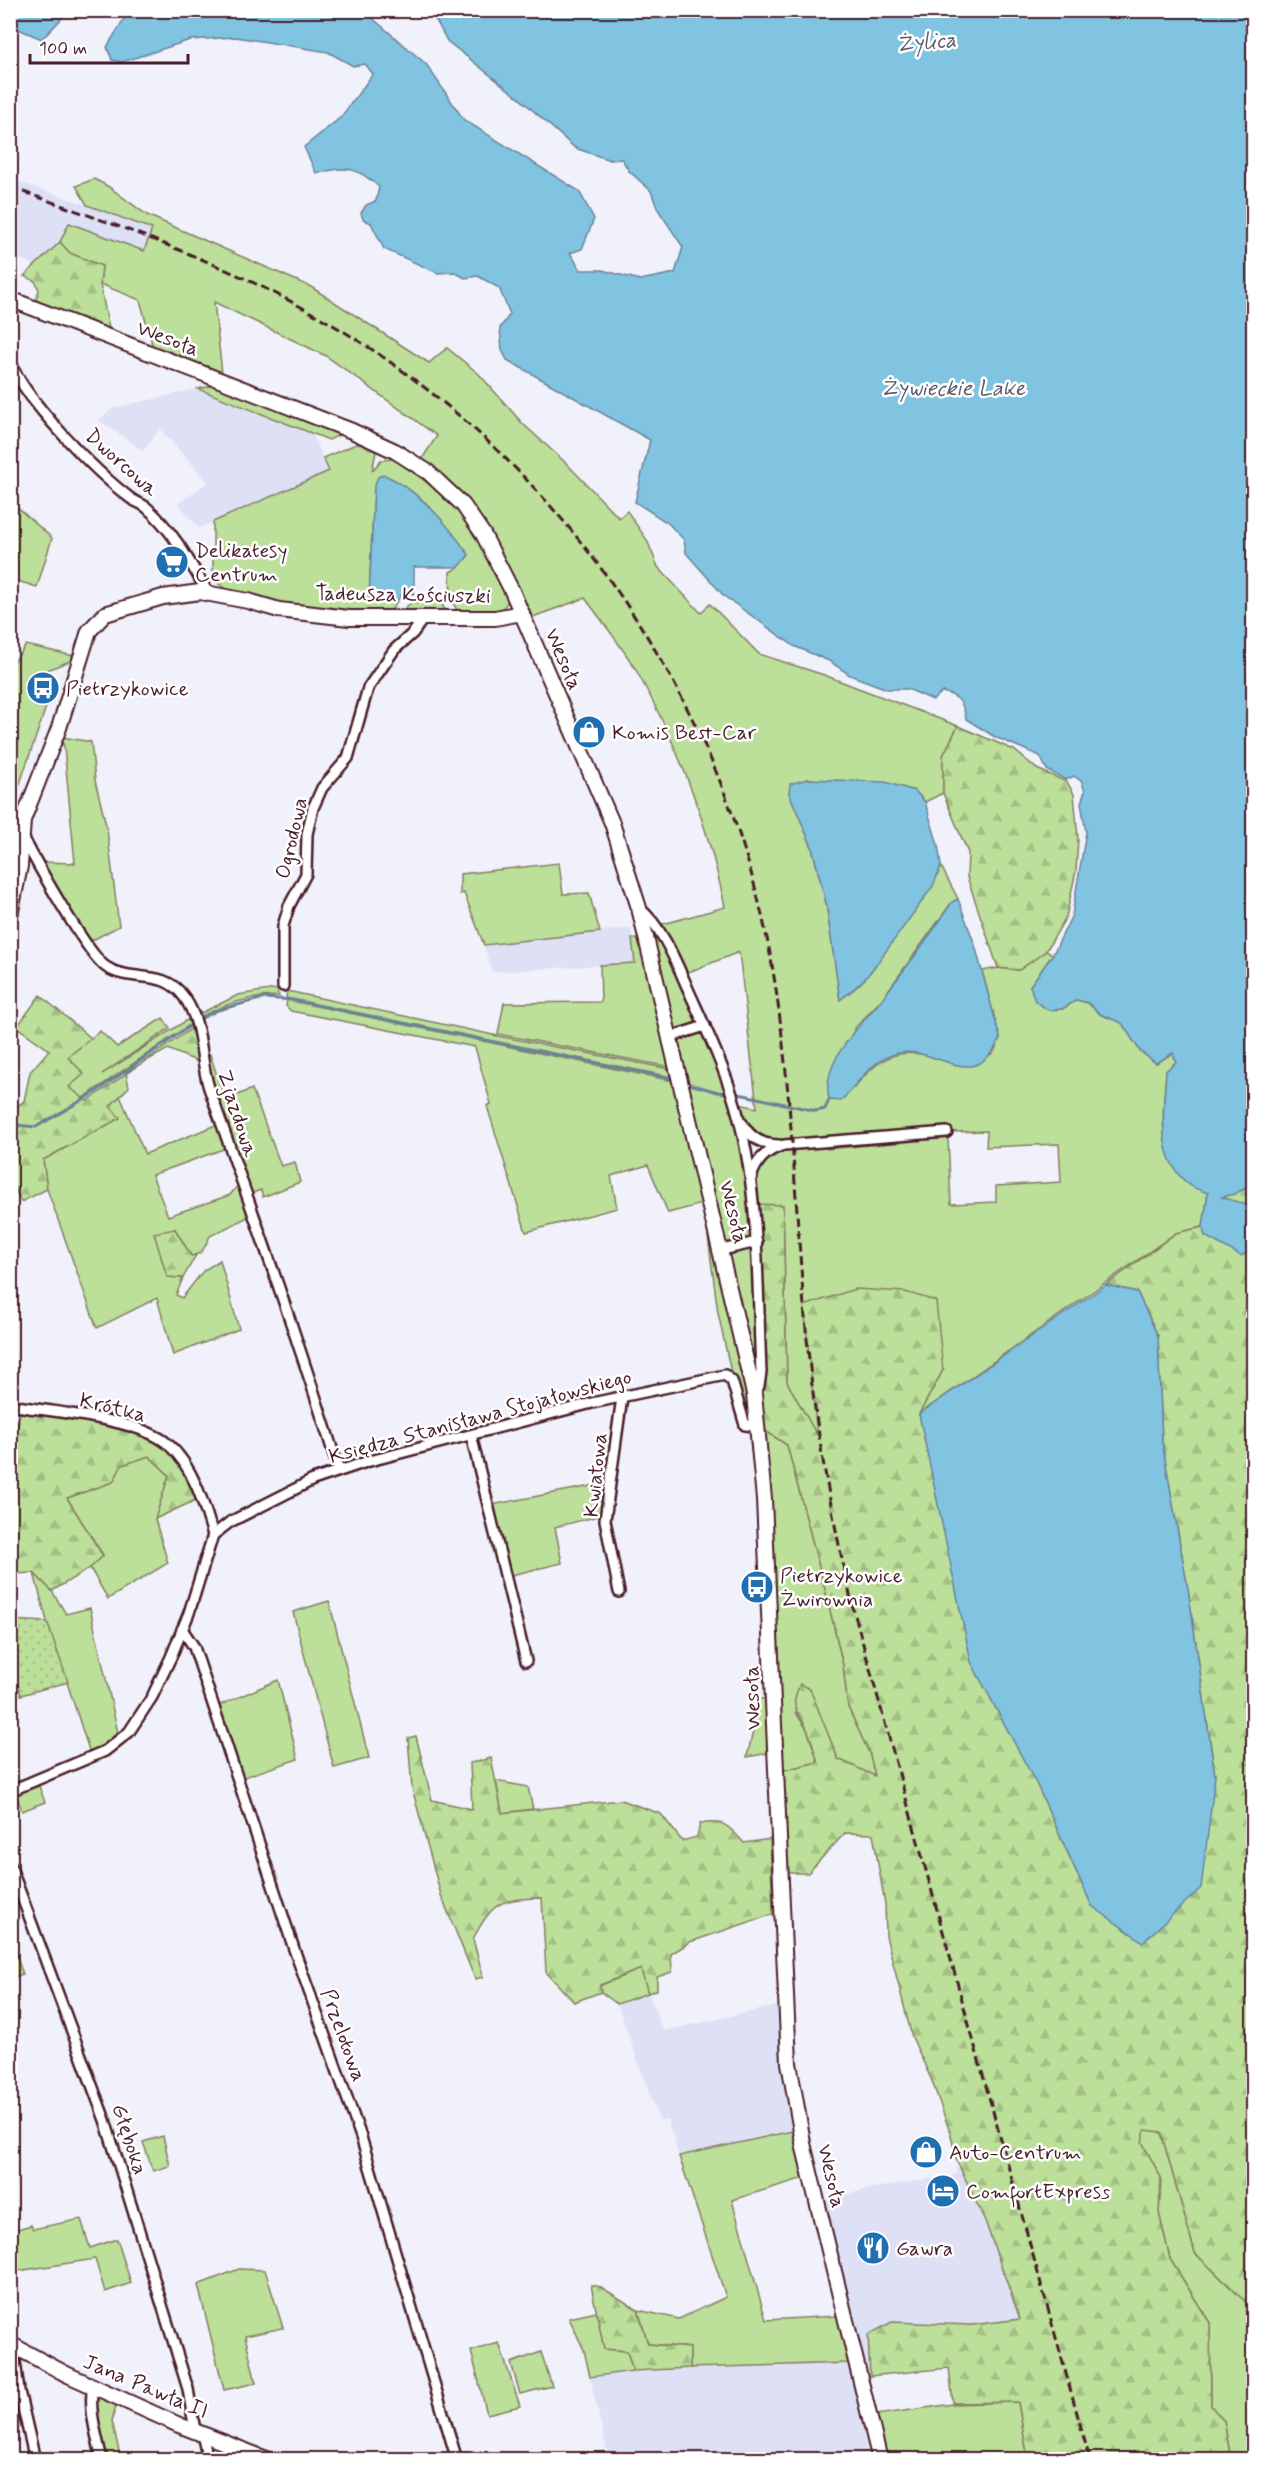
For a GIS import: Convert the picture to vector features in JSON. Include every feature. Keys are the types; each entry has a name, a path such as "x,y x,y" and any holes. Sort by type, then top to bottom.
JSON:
{"main road":[{"name":"Wesoła","path":"10,299 341,427 406,458 441,483 468,512 492,550 522,613 612,823 639,908 722,1250 754,1394 764,1499 789,2063 804,2148 880,2460"},
{"name":"Tadeusza Kościuszki","path":"10,916 20,866 22,836 17,818 59,728 89,631 105,614 126,606 176,594 208,593 279,610 349,618 495,618 522,613"},
{"name":"Jana Pawła II","path":"12,2345 93,2386 269,2460"}],"street":[{"name":"Dworcowa","path":"10,360 15,375 27,393 79,450 162,524 181,548 208,593"},
{"name":"Ogrodowa","path":"283,986 283,926 289,906 306,874 307,834 313,808 322,788 348,758 368,688 394,650 413,633 423,619"},
{"name":"Zjazdowa","path":"22,836 86,941 106,967 128,975 150,976 173,984 185,998 194,1016 198,1025 205,1074 279,1283 339,1471"},
{"path":"639,908 656,926 705,1026 735,1103 750,1184 757,1242 761,1372 759,1386 754,1394"},
{"path":"670,1037 705,1026"},
{"path":"737,1115 754,1138 769,1145 948,1132"},
{"path":"750,1184 754,1167 773,1149 784,1145"},
{"path":"722,1250 757,1242"},
{"name":"Księdza Stanisława Stojałowskiego","path":"213,1535 230,1522 313,1480 339,1471 622,1397 725,1375 732,1381 745,1425 758,1426"},
{"name":"Kwiatowa","path":"619,1592 606,1520 622,1397"},
{"name":"Krótka","path":"16,1406 96,1418 142,1430 168,1444 188,1469 206,1509 213,1535"},
{"path":"471,1435 526,1661"},
{"path":"10,1791 105,1751 129,1732 152,1697 182,1629 213,1535"},
{"name":"Przelotowa","path":"182,1629 194,1647 294,1949 361,2138 457,2460"},
{"name":"Głęboka","path":"10,1865 105,2120 189,2389 198,2432 207,2460"},
{"path":"12,2345 19,2391 35,2460"},
{"path":"93,2386 91,2406 102,2460"}],"shaded area":[{"path":"10,179 194,244 183,266 69,223 47,270 11,255"},
{"path":"198,389 311,432 329,471 199,528 178,504 208,482 160,429 143,451 99,420 113,408"},
{"path":"631,928 635,963 492,972 484,945"},
{"path":"648,1993 663,2031 777,2006 787,2103 793,2131 679,2156 667,2119 659,2120 617,2004"},
{"path":"956,2159 985,2221 1020,2320 972,2325 924,2322 868,2335 870,2376 860,2377 821,2201 868,2189 956,2175"},
{"path":"848,2363 872,2459 609,2459 590,2377 633,2371"}],"green space":[{"path":"94,179 109,187 147,215 311,287 429,363 447,348 479,374 523,424 567,464 619,518 627,511 647,540 658,567 701,613 710,604 759,654 824,675 958,726 943,756 943,793 925,802 915,791 861,783 807,779 789,793 812,847 826,903 840,999 859,985 874,967 928,891 941,866 958,899 952,902 882,999 856,1027 832,1070 854,1088 882,1061 895,1055 922,1054 974,1065 994,1052 1000,1038 982,971 998,968 1019,970 1046,951 1053,954 1030,986 1062,1009 1077,1000 1088,1003 1100,1014 1122,1023 1140,1051 1156,1063 1173,1053 1176,1062 1166,1071 1163,1126 1165,1142 1178,1172 1190,1184 1208,1193 1203,1227 1176,1233 919,1414 943,1370 818,1437 787,1382 783,1205 759,1386 639,908 675,965 656,926 725,907 710,845 690,785 665,726 636,670 585,598 530,618 483,534 418,465 437,436 326,356 214,302 222,373 217,379 155,355 140,300 100,284 102,266 69,253 60,242 69,223 144,251 152,229 87,205 76,186","holes":["739,952 757,1108 735,1103 681,975","739,1118 754,1138 773,1149 750,1182","987,1131 986,1147 1059,1144 1061,1182 996,1186 996,1202 951,1204 948,1138 827,1149 823,1144 947,1132"]},
{"path":"60,242 70,253 102,266 100,284 111,338 33,308 39,290 35,281 24,276"},
{"path":"216,385 337,431 339,435 329,440 198,389"},
{"path":"356,444 367,445 376,452 372,471 381,460 394,459 443,494 458,511 480,541 507,598 507,603 499,612 459,613 451,600 450,572 459,567 469,555 425,502 374,487 369,599 397,601 390,613 297,608 248,597 228,589 213,579 213,522 329,471 323,458"},
{"path":"11,502 52,538 37,587 11,579"},
{"path":"412,602 441,603 446,611 406,612 406,607"},
{"path":"26,645 74,656 70,661 47,670 39,692 47,704 14,801 10,799 10,667"},
{"path":"958,726 1014,750 1037,769 1067,782 1074,794 1078,838 1076,871 1066,917 1046,951 1019,970 998,968 967,877 968,853 943,793 943,756"},
{"path":"62,737 91,742 95,780 107,829 119,926 91,941 40,862 75,863 64,747 63,744 60,745"},
{"path":"559,863 563,894 589,893 600,932 484,945 464,893 460,894 460,874"},
{"path":"632,939 640,939 670,1067 498,1034 504,1003 601,1002 600,965 635,963"},
{"path":"276,989 279,996 257,997 237,1002 198,1018 197,1015 238,995"},
{"path":"287,991 498,1036 670,1069 672,1077 318,1006 286,998"},
{"path":"40,995 91,1038 68,1057 84,1074 69,1087 87,1101 126,1074 129,1087 110,1106 120,1118 43,1160 47,1189 21,1202 11,1181 10,1102 17,1106 24,1101 30,1072 49,1050 17,1027"},
{"path":"287,1000 673,1081 702,1204 668,1213 648,1165 611,1176 617,1208 526,1232 487,1106 491,1104 475,1047 291,1011 286,1006"},
{"path":"163,1018 170,1028 102,1074 190,1018 192,1023 83,1098 68,1087 67,1057 100,1031 117,1047"},
{"path":"195,1026 199,1055 196,1061 168,1049 139,1065"},
{"path":"206,1054 210,1054 225,1100 252,1089 281,1166 295,1162 300,1182 263,1197 261,1190 250,1194 207,1073"},
{"path":"120,1096 145,1154 218,1124 226,1148 152,1175 168,1216 230,1195 239,1184 250,1214 210,1236 201,1251 191,1256 175,1229 167,1277 183,1278 176,1295 182,1298 203,1271 220,1260 239,1329 173,1355 157,1298 97,1328 47,1189 43,1160 119,1118 110,1106"},
{"path":"1253,1184 1253,1220 1221,1197 1234,1194"},
{"path":"753,1204 783,1205 787,1382 817,1435 804,1306 855,1289 905,1292 936,1301 943,1370 919,1414 1037,1785 1092,1906 1215,1776 1189,1595 1162,1442 1158,1336 1137,1292 1106,1285 1176,1233 1203,1227 1205,1236 1253,1250 1253,2309 1195,2253 1161,2132 1145,2130 1142,2142 1161,2178 1159,2213 1170,2259 1210,2323 1211,2406 1224,2421 1231,2459 1129,2460 1120,2455 1110,2460 1028,2459 1018,2402 953,2403 949,2368 870,2376 868,2335 892,2322 972,2325 1020,2319 985,2221 956,2159 951,2135 932,2081 912,2037 886,1936 885,1904 873,1834 845,1833 808,1873 782,1873 776,1772 818,1762 809,1733 795,1704 800,1684 810,1689 838,1759 875,1776 870,1755 848,1707 843,1665 787,1445 758,1426"},
{"path":"705,1214 738,1347 751,1419 749,1421 746,1421 727,1373 731,1372 718,1313"},
{"path":"175,1229 191,1256 196,1255 183,1278 167,1277 154,1233"},
{"path":"21,1410 95,1420 133,1429 149,1436 164,1444 176,1455 198,1499 155,1519 169,1475 149,1456 122,1465 113,1482 67,1498 103,1556 90,1568 52,1591 34,1573 11,1574 11,1455"},
{"path":"758,1426 787,1445 843,1665 848,1707 870,1755 875,1777 838,1759 826,1730 795,1712 807,1729 818,1762 776,1772"},
{"path":"149,1456 169,1475 155,1519 168,1563 108,1599 90,1568 103,1555 67,1498 113,1482 122,1465"},
{"path":"607,1483 603,1515 555,1527 562,1563 507,1576 491,1505"},
{"path":"34,1573 52,1591 66,1614 90,1608 119,1737 102,1750 90,1753 47,1621"},
{"path":"329,1601 369,1758 334,1768 293,1612"},
{"path":"10,1620 47,1622 68,1682 21,1695 11,1662"},
{"path":"278,1680 298,1759 241,1778 218,1706"},
{"path":"766,1698 769,1753 747,1757 753,1731 750,1702"},
{"path":"416,1736 432,1800 472,1809 470,1763 491,1758 502,1813 621,1800 661,1814 682,1841 697,1837 700,1824 715,1823 730,1828 744,1843 770,1839 773,1914 690,1942 671,1954 672,1972 657,1977 657,1990 648,1993 641,1969 600,1985 601,1992 574,2002 546,1972 542,1898 516,1899 507,1901 493,1910 473,1939 483,1977 475,1979 441,1895 412,1788 408,1738"},
{"path":"496,1781 528,1787 533,1809 502,1813"},
{"path":"39,1786 45,1802 22,1811 16,1794"},
{"path":"10,1939 23,1974 11,1978 10,1978"},
{"path":"641,1969 648,1993 617,2004 601,1992 599,1986"},
{"path":"1144,2129 1161,2132 1195,2253 1253,2309 1253,2459 1231,2459 1224,2421 1211,2406 1210,2323 1170,2259 1159,2213 1161,2178 1142,2142"},
{"path":"793,2131 804,2178 732,2200 766,2320 838,2316 848,2363 690,2368 690,2348 648,2344 638,2310 679,2319 726,2297 679,2156"},
{"path":"163,2136 170,2166 153,2171 143,2142"},
{"path":"81,2219 90,2248 117,2239 131,2283 105,2292 95,2259 11,2272 11,2231 31,2225 33,2229"},
{"path":"239,2269 265,2270 283,2328 245,2336 256,2383 224,2390 198,2285"},
{"path":"591,2285 601,2287 638,2310 648,2344 690,2348 690,2368 633,2371 627,2351 604,2349"},
{"path":"597,2312 604,2349 627,2351 633,2371 590,2377 584,2350 569,2318"},
{"path":"499,2343 520,2406 487,2414 471,2351"},
{"path":"541,2352 552,2386 520,2394 511,2363"},
{"path":"95,2391 117,2401 112,2421 121,2459 107,2459"},
{"path":"1018,2402 1028,2459 984,2454 983,2460 880,2459 869,2416 953,2404"}],"water":[{"path":"11,10 69,11 42,39 11,26"},
{"name":"Żywieckie Lake","path":"121,11 364,11 426,64 464,120 579,191 594,219 582,249 570,253 581,270 602,270 640,280 675,273 683,247 657,208 651,191 629,171 622,159 610,160 575,148 518,97 447,41 431,11 1253,11 1254,1184 1222,1197 1247,1205 1249,1217 1253,1220 1253,1250 1241,1256 1205,1236 1203,1227 1208,1193 1191,1186 1179,1175 1171,1162 1166,1148 1163,1117 1166,1071 1176,1062 1173,1053 1156,1063 1140,1051 1122,1023 1100,1014 1088,1003 1077,1000 1062,1009 1048,1010 1035,1001 1030,986 1053,954 1072,915 1086,832 1081,803 1085,791 1082,782 1074,776 1066,780 1047,770 1040,756 995,737 966,719 962,704 956,698 942,692 933,700 908,689 887,689 850,675 829,661 794,646 724,596 686,553 684,540 668,523 635,502 650,440 507,360 502,350 500,328 510,314 499,288 478,276 465,278 454,272 438,273 384,249 371,223 363,219 361,213 366,205 376,201 379,187 371,180 356,171 343,169 316,173 304,147 341,117 373,74 365,64 353,66 328,52 236,37 190,40 122,62 112,60 107,47 124,19"},
{"path":"383,474 409,489 431,508 469,555 459,567 414,567 414,594 403,593 397,601 369,599 374,487 378,477"},
{"path":"807,779 885,782 915,791 925,802 938,845 941,866 933,886 864,980 840,1000 826,903 812,847 789,793 790,784"},
{"path":"958,899 975,945 1000,1038 990,1055 979,1064 967,1066 913,1052 898,1053 873,1066 841,1101 829,1100 830,1072 844,1045 882,999 952,902"},
{"path":"1106,1285 1137,1292 1158,1336 1162,1442 1189,1595 1215,1776 1201,1888 1143,1942 1092,1906 1037,1785 971,1662 919,1414"}],"waterway":[{"path":"10,1129 16,1125 36,1127 91,1095 200,1019 218,1010 264,998 293,1000 674,1079"},
{"path":"686,1083 718,1092 744,1095 816,1111 825,1109 829,1100"}],"railway":[{"path":"10,187 159,242 232,273 303,308 394,365 478,432 553,509 619,594 675,685 720,782 754,884 776,990 787,1082 813,1391 827,1485 853,1608 1090,2460"}],"place":[{"name":"Delikatesy Centrum","path":"172,562"},
{"name":"Pietrzykowice","path":"43,688"},
{"name":"Komis Best-Car","path":"589,732"},
{"name":"Pietrzykowice Żwirownia","path":"757,1587"},
{"name":"Auto-Centrum","path":"926,2152"},
{"name":"ComfortExpress","path":"943,2191"},
{"name":"Gawra","path":"873,2248"}],"water label":[{"name":"Żylica","path":"926,41"}]}
